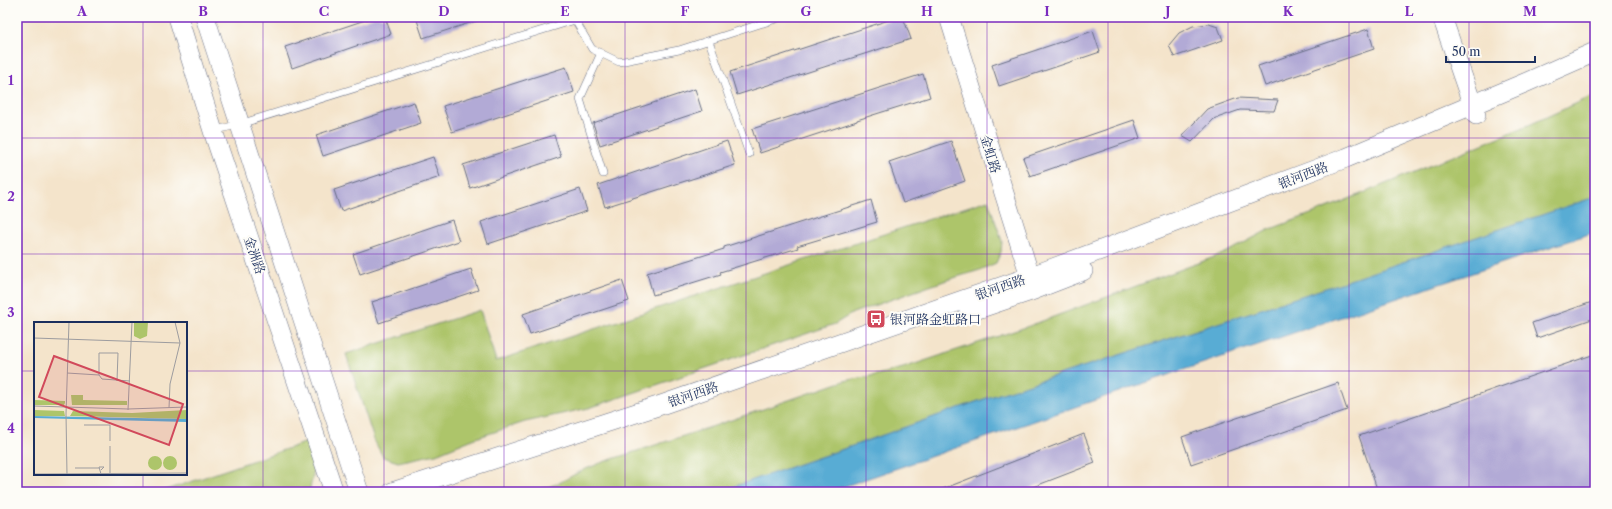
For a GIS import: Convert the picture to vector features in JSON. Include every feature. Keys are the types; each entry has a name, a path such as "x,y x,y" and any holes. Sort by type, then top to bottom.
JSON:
{"main road":[{"name":"金洲路","path":"178,17 213,131 334,492"},
{"name":"金洲路","path":"205,17 359,492"},
{"name":"金虹路","path":"949,17 1032,284"},
{"path":"1442,17 1475,110"},
{"name":"银河西路","path":"424,492 1166,238 1355,166 1595,52"},
{"name":"银河西路","path":"1475,110 1595,64"},
{"name":"银河西路","path":"392,492 1032,284"}],"lane":[{"path":"213,131 240,124 574,19 592,49 619,62 679,50 782,17"},
{"path":"709,41 749,154"},
{"path":"601,53 580,99 603,174"}],"green space":[{"path":"1595,95 1595,197 1332,286 984,399 718,492 534,492 559,483 581,471 603,462 714,426 844,381 903,368 1029,326 1225,253 1268,230 1327,208 1531,124"},
{"path":"988,200 1002,241 1001,252 996,263 980,270 853,313 835,324 589,408 525,422 473,439 436,454 398,462 383,457 374,440 346,354 480,310 496,361"},
{"path":"307,442 312,455 314,471 309,491 307,492 161,492"}],"water":[{"path":"1595,197 1595,232 1174,373 828,492 718,492 984,399 1332,286"}],"building":[{"path":"374,17 385,17 391,34 292,68 285,47"},
{"path":"416,17 482,17 482,19 423,38"},
{"path":"898,17 903,17 911,39 737,95 730,72"},
{"path":"1209,24 1218,27 1223,40 1174,57 1169,45 1179,33 1193,26"},
{"path":"1368,29 1374,49 1265,86 1258,66"},
{"path":"1093,31 1100,52 999,86 992,65"},
{"path":"566,67 574,92 452,132 443,106"},
{"path":"923,74 930,97 760,153 752,129"},
{"path":"695,89 702,111 600,145 593,123"},
{"path":"1238,98 1278,100 1274,111 1240,110 1214,119 1192,142 1182,136 1207,109"},
{"path":"414,102 421,123 323,156 316,135"},
{"path":"1134,120 1140,138 1030,176 1023,158"},
{"path":"554,135 561,157 470,188 463,165"},
{"path":"727,141 735,165 605,207 598,185"},
{"path":"951,141 965,181 903,203 889,162"},
{"path":"433,157 440,177 341,211 334,190"},
{"path":"580,189 587,211 488,244 481,222"},
{"path":"871,200 877,222 797,246 798,248 720,272 721,274 653,295 647,273"},
{"path":"452,220 459,241 360,274 353,254"},
{"path":"471,269 478,290 379,323 372,302"},
{"path":"622,280 629,301 530,334 523,314"},
{"path":"1595,301 1595,318 1537,338 1532,323"},
{"path":"1595,354 1595,492 1378,492 1359,436"},
{"path":"1338,383 1347,410 1191,464 1182,437"},
{"path":"1084,434 1095,463 1020,492 935,492"}],"place":[{"name":"银河路金虹路口","path":"876,319"}]}
